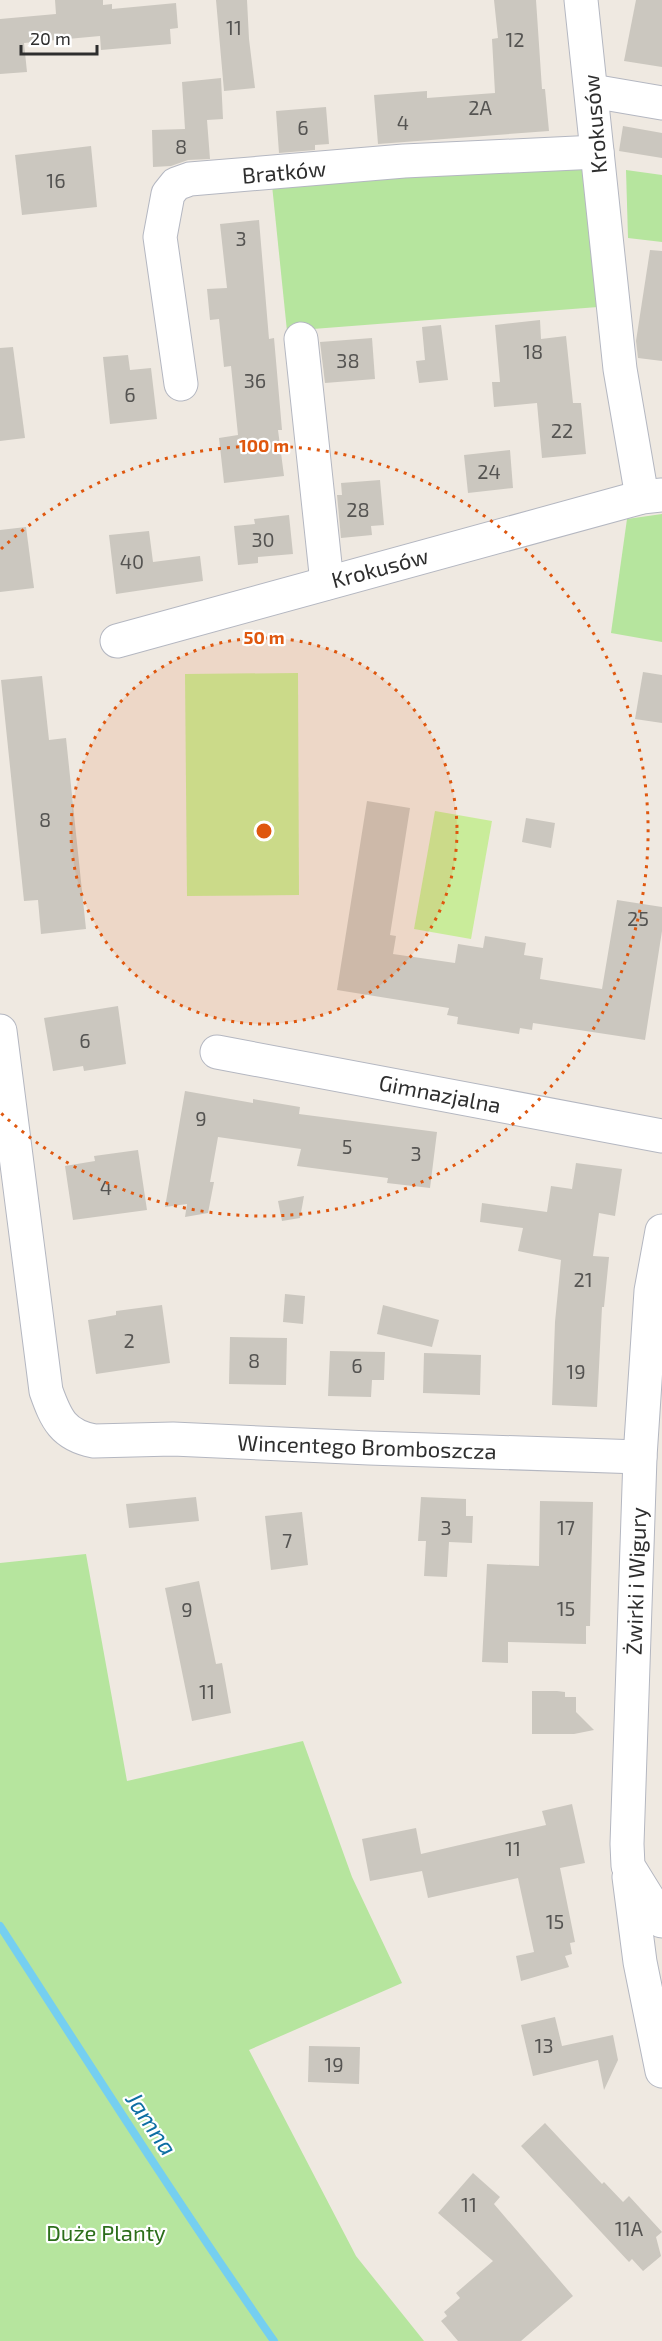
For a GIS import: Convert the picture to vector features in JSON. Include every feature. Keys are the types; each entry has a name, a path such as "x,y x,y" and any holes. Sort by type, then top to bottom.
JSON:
{"street":[{"name":"Krokusów","path":"117,641 652,496 620,369 581,0"},
{"path":"592,91 662,103"},
{"name":"Bratków","path":"181,384 160,237 168,194 176,184 190,179 404,161 597,152"},
{"path":"302,339 327,583"},
{"name":"Wincentego Bromboszcza","path":"0,1031 46,1392 61,1426 81,1439 94,1441 173,1439 640,1457"},
{"name":"Gimnazjalna","path":"218,1052 662,1137"},
{"name":"Żwirki i Wigury","path":"662,1231 651,1291 640,1457 627,1844 640,1962 662,2071"},
{"path":"628,1866 662,1921"}],"green space":[{"path":"585,162 598,307 287,331 272,185"},
{"path":"626,170 662,175 662,242 628,238"},
{"path":"662,514 662,642 611,633 627,519"},
{"path":"298,673 299,895 187,896 185,674"},
{"path":"435,811 492,821 471,939 414,929"},
{"name":"Duże Planty","path":"86,1554 127,1781 303,1741 352,1877 402,1983 249,2050 356,2256 424,2341 0,2341 0,1563"}],"building":[{"path":"55,0 103,0 103,5 112,4 112,9 176,3 178,28 170,29 171,44 101,50 100,36 24,43 27,72 0,74 0,19 56,14"},
{"path":"216,0 247,0 255,88 224,91"},
{"path":"494,0 536,0 542,89 545,89 549,131 378,144 374,95 427,91 427,98 495,93 492,39 498,38"},
{"path":"636,0 662,0 662,67 624,61"},
{"path":"221,78 223,119 207,120 210,159 188,160 171,166 153,167 152,130 185,129 182,82"},
{"path":"326,107 329,144 315,145 315,150 279,153 276,111"},
{"path":"623,126 662,133 662,158 619,151"},
{"path":"91,146 97,207 22,215 15,155"},
{"path":"259,220 269,339 274,338 282,430 278,430 284,476 224,483 219,438 238,435 231,366 224,367 219,319 210,320 207,289 227,288 220,224"},
{"path":"650,250 662,251 662,361 638,358 636,341"},
{"path":"540,320 541,339 566,336 573,403 581,403 586,454 542,458 537,403 494,407 492,382 500,382 495,325"},
{"path":"441,325 448,380 419,383 416,361 425,360 422,327"},
{"path":"372,338 375,379 325,383 320,342"},
{"path":"13,347 25,438 0,441 0,348"},
{"path":"128,355 130,370 151,368 157,419 110,424 103,357"},
{"path":"510,450 513,488 468,493 464,455"},
{"path":"380,480 384,525 371,526 372,535 341,538 337,495 342,495 341,483"},
{"path":"289,515 293,554 258,557 258,563 238,565 234,526 255,524 254,519"},
{"path":"26,527 34,588 0,592 0,530"},
{"path":"149,531 153,562 200,556 203,581 116,594 109,535"},
{"path":"643,672 662,675 662,723 635,719"},
{"path":"42,676 49,740 66,738 86,929 41,934 38,900 24,901 1,680"},
{"path":"367,801 410,808 390,935 396,936 393,954 455,963 458,944 483,948 485,936 526,943 524,955 543,958 540,979 602,989 617,900 662,907 662,931 645,1040 533,1023 532,1030 520,1028 519,1034 457,1024 458,1017 447,1015 449,1008 337,990"},
{"path":"526,818 555,823 551,848 522,842"},
{"path":"118,1006 126,1064 84,1071 83,1066 53,1071 44,1018"},
{"path":"185,1091 253,1103 253,1099 300,1107 299,1114 437,1132 430,1188 387,1183 388,1178 297,1166 301,1149 218,1137 210,1182 214,1182 208,1213 185,1217 187,1204 165,1207"},
{"path":"138,1150 147,1210 73,1220 65,1166 95,1161 94,1156"},
{"path":"576,1163 622,1169 615,1216 599,1213 593,1256 609,1257 604,1307 602,1307 597,1407 552,1405 555,1322 561,1260 518,1251 523,1228 480,1222 482,1203 547,1212 551,1186 572,1189"},
{"path":"304,1196 300,1218 282,1221 278,1201"},
{"path":"285,1294 305,1296 303,1324 283,1322"},
{"path":"162,1305 170,1363 96,1374 88,1320 116,1315 116,1311"},
{"path":"383,1305 439,1320 432,1347 377,1334"},
{"path":"230,1337 287,1338 286,1385 229,1384"},
{"path":"330,1351 385,1352 384,1380 372,1380 371,1397 328,1396"},
{"path":"424,1353 481,1355 480,1395 423,1393"},
{"path":"196,1497 199,1521 129,1528 126,1504"},
{"path":"421,1497 466,1499 466,1516 473,1516 472,1543 449,1542 447,1577 424,1576 426,1541 418,1541"},
{"path":"540,1501 593,1502 590,1626 586,1626 586,1644 508,1642 508,1663 482,1662 487,1564 539,1566"},
{"path":"302,1512 308,1565 271,1570 265,1516"},
{"path":"199,1581 216,1664 222,1663 231,1713 192,1721 165,1588"},
{"path":"532,1691 565,1692 565,1697 576,1697 576,1712 594,1730 574,1734 532,1734"},
{"path":"572,1804 585,1863 560,1868 575,1942 570,1943 572,1954 565,1956 569,1967 521,1981 516,1956 534,1952 518,1878 428,1898 422,1871 370,1881 362,1839 416,1828 421,1854 546,1825 542,1811"},
{"path":"555,2017 562,2046 613,2035 618,2060 604,2090 598,2060 533,2076 521,2025"},
{"path":"309,2046 360,2047 359,2084 308,2082"},
{"path":"545,2123 602,2184 604,2182 623,2202 629,2196 662,2232 656,2237 661,2256 643,2271 632,2259 629,2262 521,2146"},
{"path":"473,2173 500,2197 494,2204 573,2296 521,2341 458,2341 441,2321 447,2316 444,2312 460,2298 456,2293 493,2261 438,2213"}],"waterway":[{"name":"Jamna","path":"0,1926 169,2187 274,2341"}]}
